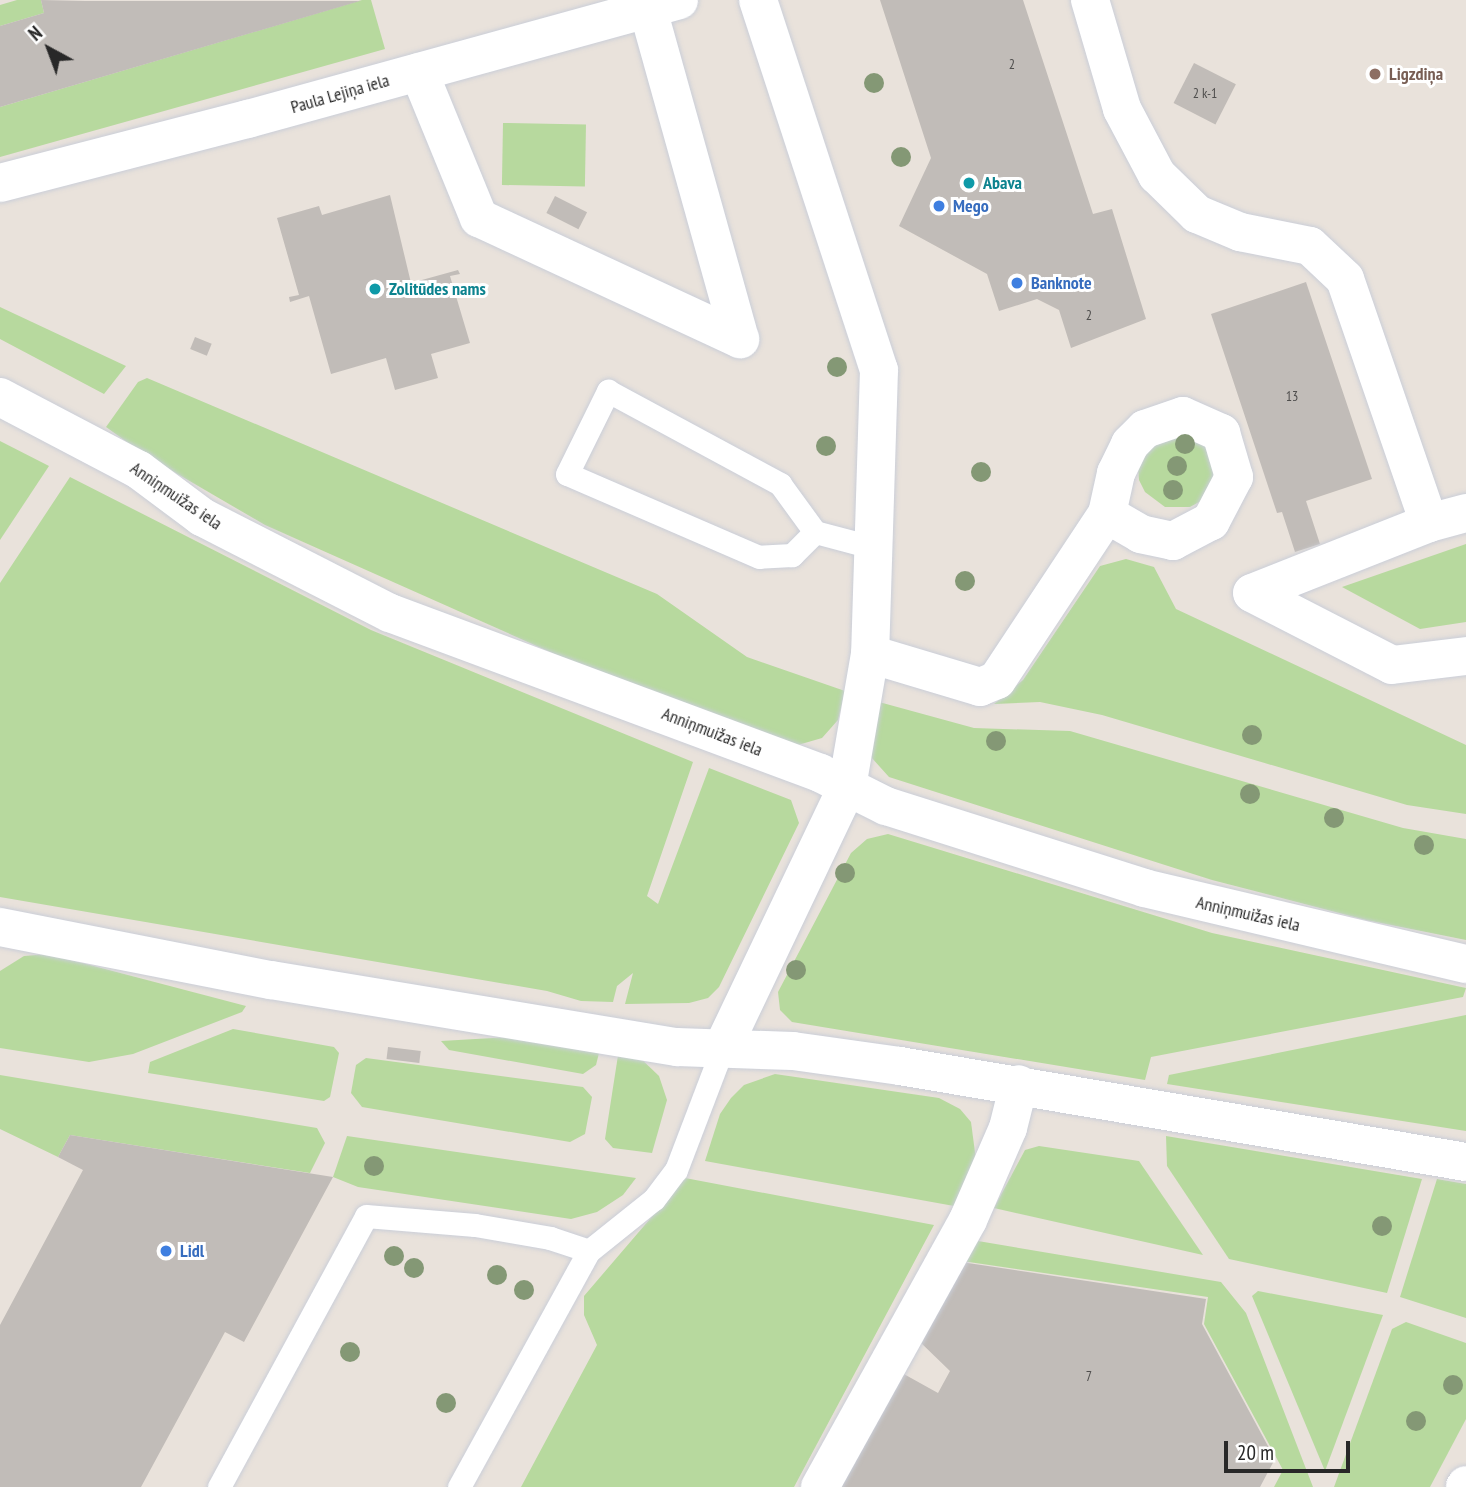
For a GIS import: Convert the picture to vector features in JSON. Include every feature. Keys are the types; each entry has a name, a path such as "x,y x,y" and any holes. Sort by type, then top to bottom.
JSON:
{"street":[{"path":"723,1047 847,787 870,654 875,548 879,370 758,0"},
{"path":"1090,0 1122,109 1157,175 1197,214 1240,232 1310,246 1345,279 1429,523"},
{"path":"419,72 479,218 740,339 664,4"},
{"name":"Paula Lejiņa iela","path":"0,183 664,4"},
{"name":"Anniņmuižas iela","path":"0,397 139,470 214,524 390,613 713,732 932,824 1144,888 1466,964"},
{"path":"1466,513 1429,523 1252,593 1391,665 1466,656"},
{"path":"870,654 980,687 997,680 1107,514"},
{"path":"0,927 271,980 677,1047 793,1051 1019,1084 1466,1162"},
{"path":"820,1487 968,1220 1008,1128 1019,1084"}],"lane":[{"path":"815,532 792,555 759,556 567,474 608,391 780,484 815,532 875,548"},
{"path":"459,1487 589,1251 654,1199 676,1170 723,1047"},
{"path":"219,1487 366,1216 475,1225 550,1238 589,1251"}],"green space":[{"path":"17,0 41,0 44,13 0,26 0,5"},
{"path":"362,0 371,0 385,49 0,157 0,107"},
{"path":"503,123 586,124 585,186 502,185"},
{"path":"0,307 126,366 104,394 0,339"},
{"path":"147,378 657,594 747,657 845,691 838,720 822,738 791,747 658,700 265,525 145,455 106,427 138,382"},
{"path":"1197,433 1219,467 1201,501 1190,507 1165,507 1145,492 1139,480 1138,467 1146,444"},
{"path":"0,441 49,466 0,540"},
{"path":"70,477 371,630 693,762 647,896 658,904 709,768 791,800 799,823 719,987 708,998 689,1003 625,1004 633,973 617,986 613,1002 581,1001 547,991 0,897 0,583"},
{"path":"1466,544 1466,622 1420,629 1342,587"},
{"path":"1126,559 1154,567 1176,609 1466,745 1466,814 1407,805 1102,715 1040,702 994,704 1023,680 1100,566"},
{"path":"879,702 974,728 1070,731 1403,828 1466,839 1466,940 1366,920 1212,880 889,777 871,757"},
{"path":"888,834 1212,933 1466,988 1463,997 1151,1057 1145,1080 792,1022 780,1010 778,992 851,853 867,839"},
{"path":"48,954 246,1006 242,1012 133,1054 89,1062 0,1048 0,971 24,956"},
{"path":"1466,1015 1466,1131 1167,1084 1169,1075"},
{"path":"233,1029 334,1047 339,1053 330,1097 324,1101 148,1073 150,1062"},
{"path":"527,1036 601,1045 596,1065 583,1074 449,1050 441,1041"},
{"path":"619,1049 635,1053 659,1076 667,1100 652,1153 613,1148 605,1139"},
{"path":"366,1058 583,1087 592,1097 585,1134 570,1142 362,1107 351,1093 356,1065"},
{"path":"775,1074 939,1098 960,1109 971,1122 976,1160 954,1206 705,1161 720,1114 731,1098 744,1085"},
{"path":"0,1075 317,1128 325,1143 310,1173 70,1135 58,1157 0,1129"},
{"path":"347,1136 636,1178 623,1195 597,1212 571,1219 358,1187 333,1177"},
{"path":"1166,1136 1422,1179 1387,1293 1229,1259 1167,1166"},
{"path":"1039,1146 1139,1161 1203,1255 994,1208 1025,1150"},
{"path":"685,1178 934,1225 794,1487 521,1487 597,1345 584,1315 584,1296"},
{"path":"1437,1179 1466,1184 1466,1318 1400,1297"},
{"path":"972,1240 1221,1282 1246,1313 1313,1487 1274,1487 1283,1470 1204,1324 1208,1297 962,1261"},
{"path":"1258,1291 1383,1315 1325,1471 1252,1296"},
{"path":"1406,1322 1466,1343 1466,1419 1430,1487 1334,1487 1392,1329"}],"building":[{"path":"41,0 360,1 0,107 0,26 44,13"},
{"name":"Abava","path":"880,0 1023,0 1093,214 1112,209 1146,319 1071,348 1059,310 1037,299 999,311 987,274 899,226 931,158"},
{"path":"1194,63 1236,84 1215,124 1174,103"},
{"name":"Zolitūdes nams","path":"390,195 411,283 458,270 460,274 450,276 470,343 431,354 438,378 395,390 386,358 331,374 309,296 290,302 289,297 299,295 277,218 319,206 322,215"},
{"path":"555,196 587,212 578,229 546,213"},
{"path":"1306,282 1372,479 1306,501 1320,544 1295,552 1282,512 1277,513 1211,314"},
{"path":"195,337 212,344 207,356 190,349"},
{"path":"388,1047 421,1051 419,1063 387,1059"},
{"name":"Lidl","path":"70,1135 333,1177 244,1342 225,1332 141,1487 0,1487 0,1325 83,1170 58,1157"},
{"path":"961,1262 1206,1299 1202,1324 1275,1459 1260,1487 839,1487 902,1373 938,1393 950,1371 919,1341"}],"place":[{"name":"Ligzdiņa","path":"1375,74"},
{"name":"Abava","path":"969,183"},
{"name":"Mego","path":"939,206"},
{"name":"Banknote","path":"1017,283"},
{"name":"Zolitūdes nams","path":"375,289"},
{"name":"Lidl","path":"166,1251"}]}
